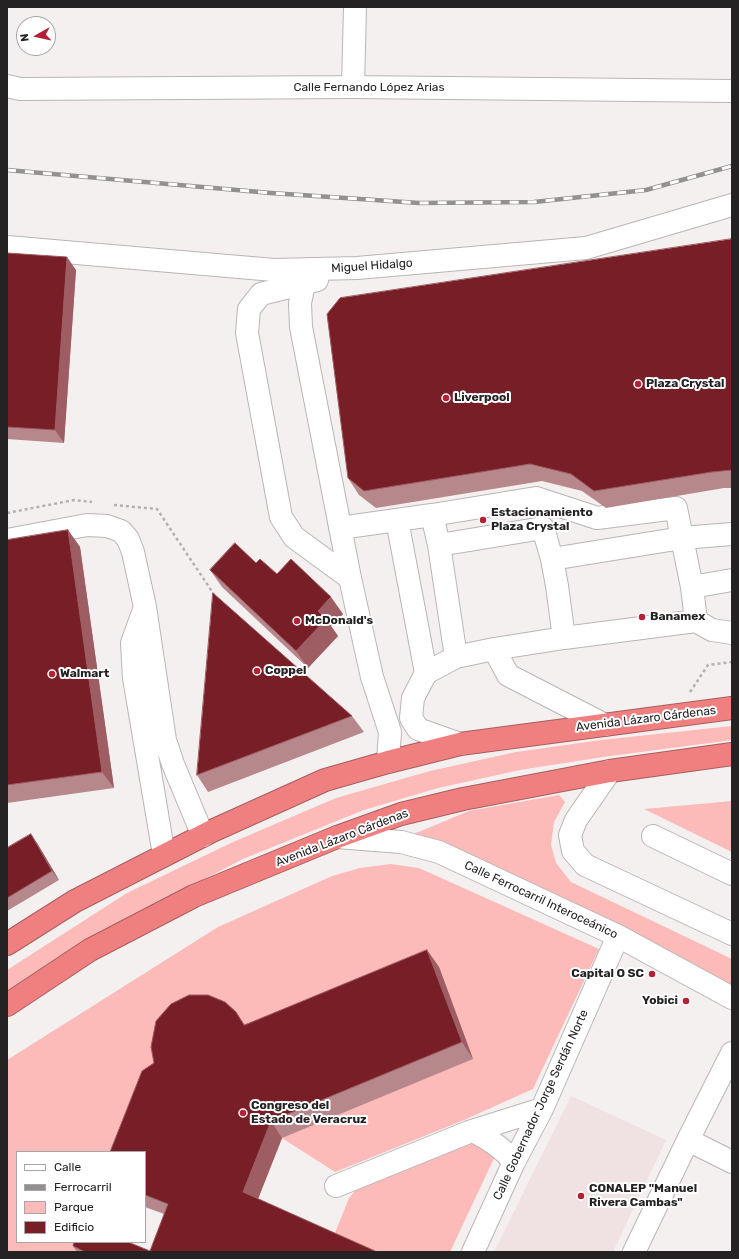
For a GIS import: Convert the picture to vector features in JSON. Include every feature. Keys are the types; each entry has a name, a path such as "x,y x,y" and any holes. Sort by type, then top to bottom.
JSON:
{"highway":[{"name":"Avenida Lázaro Cárdenas","path":"7,944 75,901 164,855 325,780 460,744 732,708"},
{"name":"Avenida Lázaro Cárdenas","path":"7,1005 90,950 194,896 401,814 464,799 610,771 732,754"}],"street":[{"path":"353,87 355,7"},
{"name":"Calle Fernando López Arias","path":"7,86 20,89 353,87 732,91"},
{"name":"Miguel Hidalgo","path":"7,247 274,270 356,268 586,248 732,205"},
{"path":"350,578 294,537 281,517 247,334 249,309 261,294 304,284 356,268"},
{"path":"304,284 300,302 301,327 350,578 372,677 390,732 388,762"},
{"path":"340,528 536,498 597,518 676,508 692,587 696,621"},
{"path":"432,515 439,546 456,657"},
{"path":"397,520 426,673"},
{"path":"7,540 87,525 107,526 121,531 128,539 133,552 145,608 165,740 173,764 203,836"},
{"path":"439,546 543,528 552,559 564,638"},
{"path":"552,559 682,538 732,534"},
{"path":"692,587 732,580"},
{"path":"145,608 132,643 134,678 164,855"},
{"path":"460,744 418,729 411,718 413,698 426,673 456,657 494,649 564,638 696,621 712,630 732,633"},
{"path":"494,649 508,675 605,725"},
{"path":"610,771 576,820 570,835 573,851 585,864 732,934"},
{"path":"653,836 732,874"},
{"name":"Calle Ferrocarril Interoceánico","path":"338,838 401,842 439,852 618,936 732,998"},
{"name":"Calle Gobernador Jorge Serdán Norte","path":"473,1252 514,1162 542,1109 618,936"},
{"path":"634,1252 732,1053"},
{"path":"336,1186 473,1130 542,1109"},
{"path":"473,1130 489,1139 507,1153 514,1162"},
{"path":"688,1140 732,1162"}],"path":[{"path":"675,715 708,665 732,662"}],"shaded area":[{"name":"CONALEP \"Manuel Rivera Cambas\"","path":"571,1096 666,1140 613,1252 494,1252"}],"green space":[{"path":"732,726 732,740 603,757 520,770 438,788 364,810 243,859 140,912 7,995 7,970 127,893 233,842 336,798 430,771 516,752 601,740"},
{"path":"559,795 565,802 554,822 551,845 556,863 571,882 732,959 732,993 404,838 469,811"},
{"path":"732,801 732,852 644,809"},
{"path":"391,864 419,868 599,949 533,1089 464,1120 335,1172 282,1138 140,1151 16,1151 16,1243 93,1243 89,1252 7,1252 7,1060 218,927 332,876 360,868"},
{"path":"473,1143 496,1154 450,1252 351,1252 331,1243 349,1198 356,1190"}],"building":[{"path":"732,239 732,470 594,491 571,474 530,464 364,491 348,478 327,314 340,298"},
{"path":"7,253 67,257 55,430 7,427"},
{"name":"Walmart","path":"68,530 102,772 7,785 7,540"},
{"name":"McDonald's","path":"235,543 256,563 260,559 277,574 291,559 331,597 318,611 326,619 296,651 210,570"},
{"name":"Coppel","path":"213,593 352,716 197,775"},
{"path":"31,834 52,871 7,898 7,848"},
{"name":"Congreso del Estado de Veracruz","path":"427,950 462,1042 271,1121 243,1192 375,1252 85,1252 73,1246 74,1243 130,1243 150,1251 168,1204 146,1195 146,1151 110,1151 142,1071 154,1063 151,1047 156,1021 171,1004 189,995 208,995 225,1002 236,1012 244,1025"}],"railway":[{"path":"7,170 271,193 419,203 534,202 646,190 732,166"}],"place":[{"name":"Plaza Crystal","path":"638,384"},
{"name":"Liverpool","path":"446,398"},
{"name":"Estacionamiento Plaza Crystal","path":"483,520"},
{"name":"Banamex","path":"642,617"},
{"name":"McDonald's","path":"297,621"},
{"name":"Coppel","path":"257,671"},
{"name":"Walmart","path":"52,674"},
{"name":"Capital O SC","path":"652,974"},
{"name":"Yobici","path":"686,1001"},
{"name":"Congreso del Estado de Veracruz","path":"243,1113"},
{"name":"CONALEP \"Manuel Rivera Cambas\"","path":"581,1196"}]}
